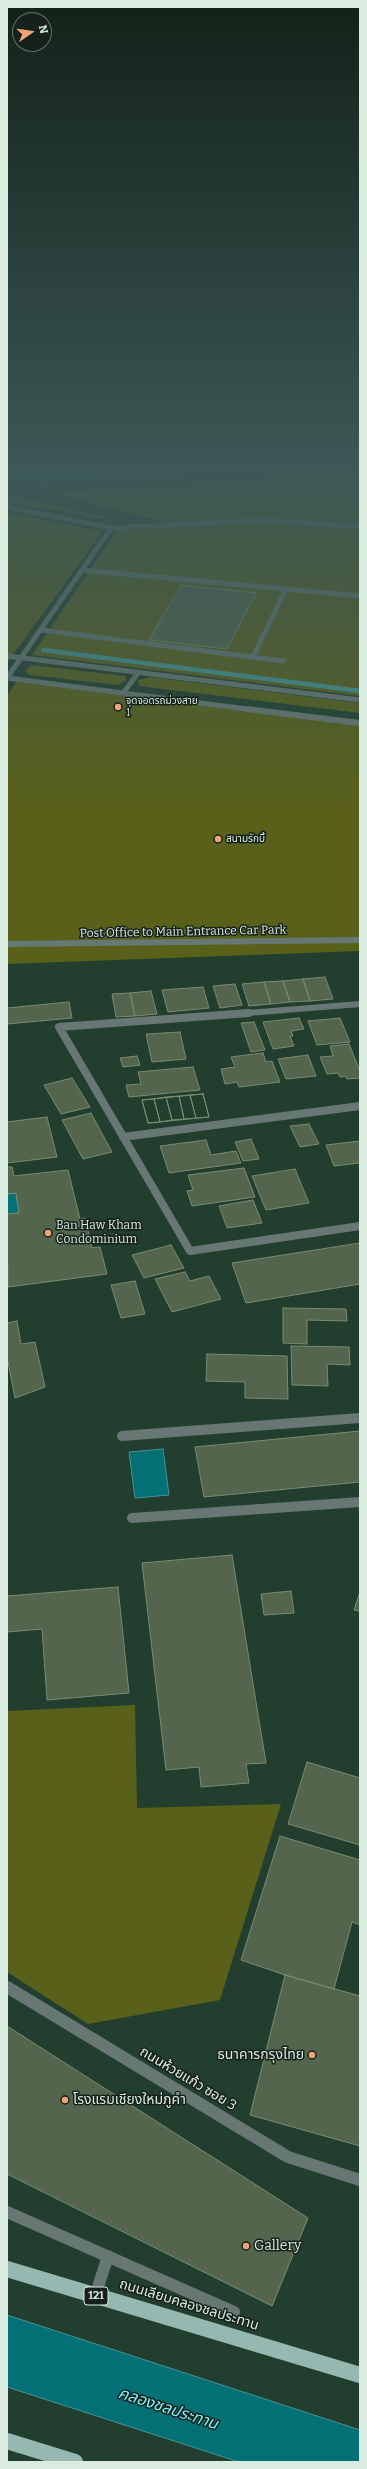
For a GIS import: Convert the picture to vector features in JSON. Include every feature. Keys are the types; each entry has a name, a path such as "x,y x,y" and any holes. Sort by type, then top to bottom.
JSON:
{"main road":[{"name":"ถนนเลียบคลองชลประทาน","path":"7,2269 360,2375"},
{"path":"7,2441 75,2462"}],"street":[{"path":"74,582 7,678 360,723"},
{"path":"213,582 360,596"},
{"path":"253,657 286,589"},
{"path":"41,630 283,661"},
{"path":"7,656 360,700"},
{"path":"124,692 138,673"},
{"path":"7,944 360,940"},
{"path":"360,1004 59,1028 190,1251 360,1226"},
{"path":"123,1137 360,1106"},
{"path":"122,1436 360,1418"},
{"path":"132,1518 360,1502"},
{"name":"ถนนห้วยแก้ว ซอย 3","path":"7,1987 288,2157 360,2180"},
{"path":"7,2212 234,2312"},
{"path":"95,2296 108,2256"}],"green space":[{"path":"7,582 66,582 7,663"},
{"path":"81,582 360,582 360,696 32,655"},
{"path":"31,665 126,676 126,680 118,685 30,675 25,671"},
{"path":"150,677 360,703 360,713 139,686 138,680"},
{"path":"18,679 360,723 360,951 7,964 7,696"},
{"path":"135,1705 137,1808 281,1804 220,2000 88,2024 7,1972 7,1711"}],"water":[{"path":"16,1193 19,1213 7,1214 7,1194"},
{"path":"163,1449 169,1495 135,1498 129,1452"},
{"name":"คลองชลประทาน","path":"7,2315 360,2430 360,2462 239,2462 7,2387"}],"building":[{"path":"181,585 256,593 227,649 149,640"},
{"path":"325,977 333,999 310,1001 303,979"},
{"path":"303,979 310,1001 290,1002 283,981"},
{"path":"283,981 290,1002 271,1004 264,982"},
{"path":"264,982 271,1004 249,1006 242,984"},
{"path":"235,984 242,1005 220,1008 213,986"},
{"path":"203,987 209,1008 168,1012 162,990"},
{"path":"151,991 157,1014 135,1016 130,993"},
{"path":"130,993 135,1016 116,1017 112,994"},
{"path":"69,1002 72,1018 7,1024 7,1008"},
{"path":"299,1018 304,1029 291,1031 293,1036 290,1036 294,1046 273,1049 263,1022"},
{"path":"340,1018 350,1042 317,1045 308,1021"},
{"path":"254,1022 265,1050 251,1052 241,1023"},
{"path":"180,1032 186,1059 152,1062 146,1034"},
{"path":"349,1044 360,1071 360,1078 347,1079 346,1076 340,1077 338,1073 327,1074 320,1057 333,1056 330,1046"},
{"path":"263,1053 266,1062 272,1061 280,1082 239,1087 237,1082 225,1084 221,1069 235,1067 231,1057"},
{"path":"308,1055 316,1076 286,1079 278,1059"},
{"path":"137,1056 140,1065 123,1067 120,1058"},
{"path":"193,1067 200,1090 129,1097 126,1085 141,1084 138,1072"},
{"path":"72,1078 90,1107 61,1114 44,1085"},
{"path":"203,1094 209,1117 148,1123 142,1100"},
{"path":"203,1094 209,1117 196,1118 190,1095"},
{"path":"190,1095 196,1118 184,1119 179,1096"},
{"path":"179,1096 184,1119 172,1120 166,1097"},
{"path":"166,1097 172,1120 160,1122 154,1099"},
{"path":"154,1099 160,1122 148,1123 142,1100"},
{"path":"91,1113 112,1152 83,1159 62,1120"},
{"path":"47,1117 57,1157 7,1163 7,1122"},
{"path":"309,1124 319,1144 300,1147 290,1126"},
{"path":"251,1139 259,1159 243,1161 235,1142"},
{"path":"206,1140 211,1155 236,1151 241,1163 169,1173 160,1146"},
{"path":"360,1141 360,1163 334,1166 326,1145"},
{"name":"Ban Haw Kham Condominium","path":"7,1167 12,1167 14,1176 68,1170 80,1219 85,1218 92,1248 100,1247 107,1274 8,1287 7,1214 19,1213 16,1193 7,1194"},
{"path":"244,1168 255,1197 192,1206 187,1191 193,1190 188,1175"},
{"path":"295,1169 309,1203 266,1210 252,1176"},
{"path":"253,1200 262,1223 227,1228 219,1206"},
{"path":"360,1243 360,1284 246,1303 232,1263"},
{"path":"171,1245 184,1268 144,1278 132,1255"},
{"path":"185,1272 190,1281 209,1276 221,1299 172,1312 155,1279"},
{"path":"135,1281 145,1314 121,1318 111,1285"},
{"path":"283,1308 346,1309 347,1321 307,1320 307,1344 283,1343"},
{"path":"17,1321 21,1344 35,1342 45,1387 15,1398 7,1357 7,1323"},
{"path":"291,1346 349,1347 350,1365 327,1364 328,1386 292,1385"},
{"path":"207,1354 287,1356 288,1399 245,1398 245,1382 206,1381"},
{"path":"360,1431 360,1482 204,1497 195,1447"},
{"path":"232,1555 266,1763 246,1764 249,1783 201,1787 199,1767 166,1770 142,1563"},
{"path":"118,1587 129,1693 47,1700 42,1629 7,1632 7,1596"},
{"path":"291,1591 294,1613 264,1615 261,1594"},
{"path":"360,1592 360,1611 354,1610"},
{"path":"307,1762 360,1778 360,1845 288,1824"},
{"path":"280,1836 360,1860 360,1925 352,1922 334,1989 285,1975 241,1960"},
{"name":"ธนาคารกรุงไทย","path":"285,1975 360,1996 360,2146 250,2115"},
{"name":"โรงแรมเชียงใหม่ภูคำ","path":"7,2026 308,2218 272,2306 7,2174"}],"waterway":[{"path":"43,650 360,691"}],"place":[{"name":"จุดจอดรถม่วงสาย 1","path":"118,707"},
{"name":"สนามรักบี้","path":"218,839"},
{"name":"Ban Haw Kham Condominium","path":"48,1233"},
{"name":"ธนาคารกรุงไทย","path":"312,2055"},
{"name":"โรงแรมเชียงใหม่ภูคำ","path":"65,2100"},
{"name":"Gallery","path":"246,2246"}]}
